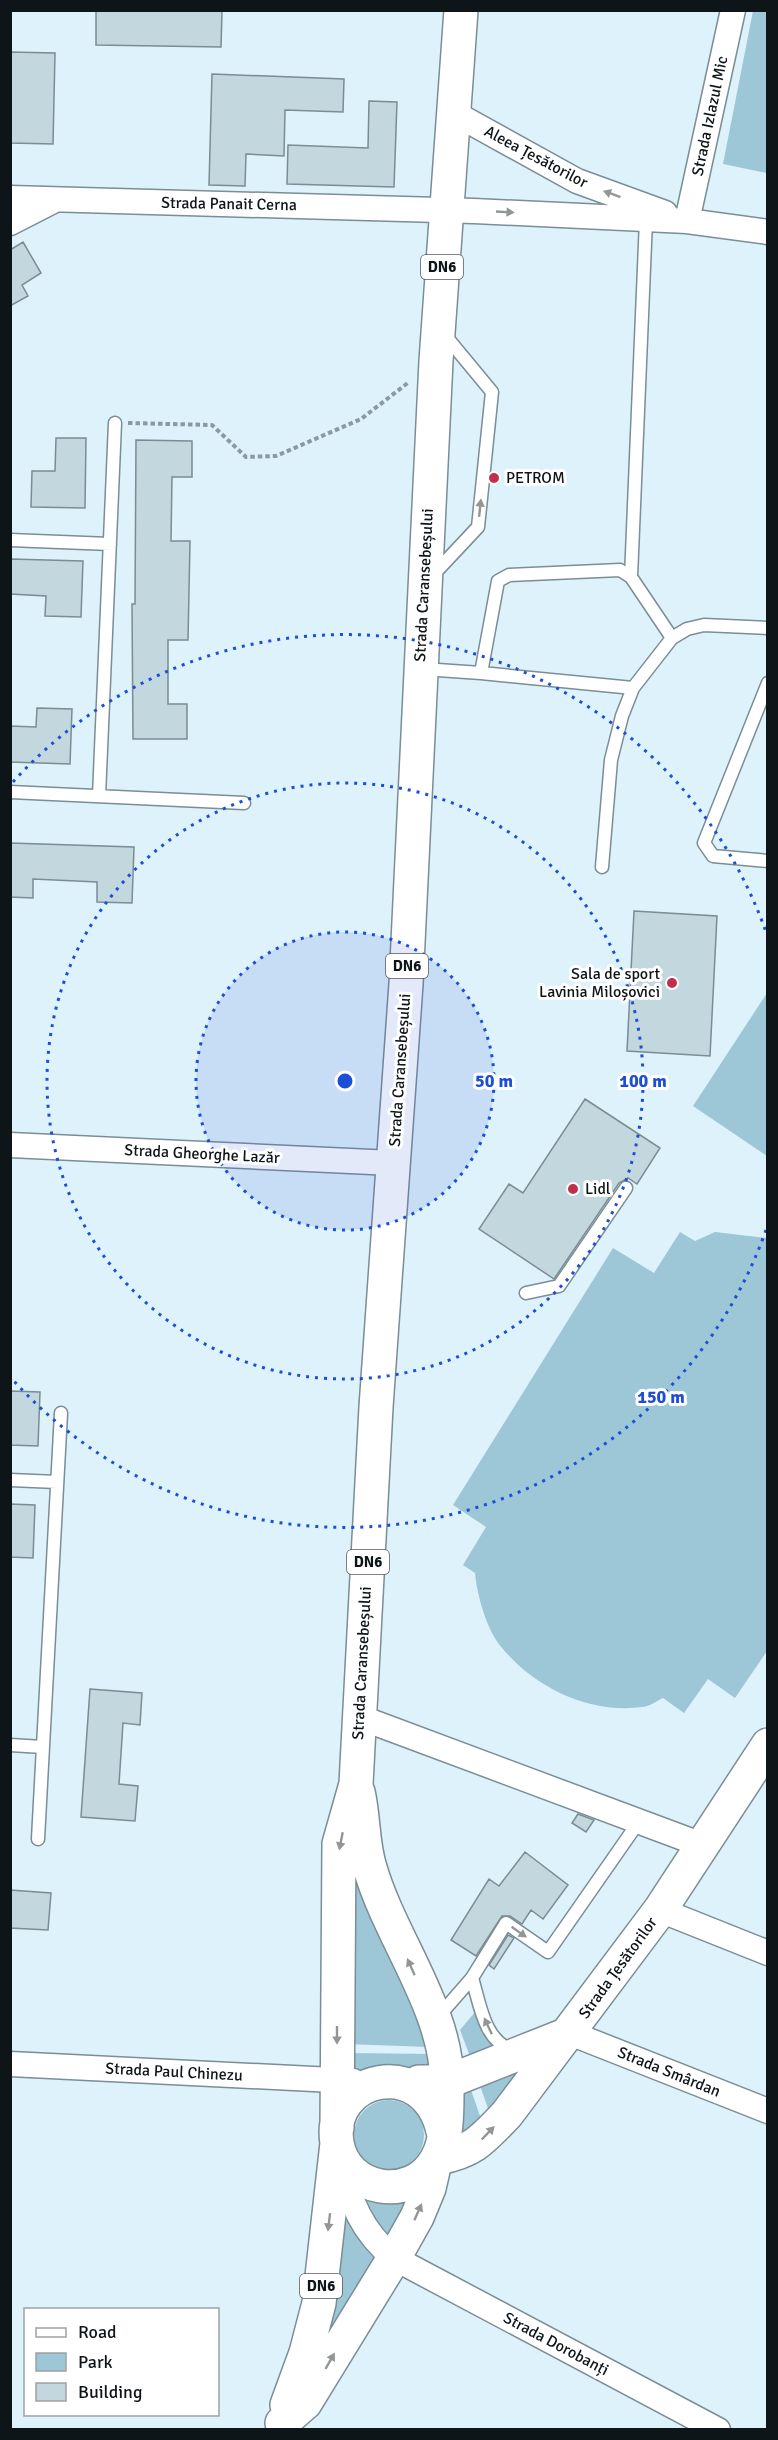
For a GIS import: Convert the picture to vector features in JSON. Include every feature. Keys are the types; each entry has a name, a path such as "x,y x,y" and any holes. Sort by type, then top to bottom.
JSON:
{"main road":[{"name":"Strada Caransebeșului","path":"281,2426 319,2303 339,2143 337,2080 339,1844 356,1784 393,1163 406,984 423,583 438,326 461,10"},
{"name":"Strada Țesătorilor","path":"439,2151 462,2153 481,2141 507,2114 570,2033 660,1910 768,1745"},
{"name":"DN6","path":"281,2426 305,2403 394,2258 417,2217 429,2188 439,2151 447,2082 435,2020 369,1867 364,1816 356,1784"},
{"path":"394,2082 417,2089 430,2100 439,2114 439,2151 415,2181 388,2188 361,2179 339,2143 340,2114 354,2096 373,2084 394,2082 447,2082 570,2033"}],"street":[{"name":"Strada Izlazul Mic","path":"687,221 733,10"},
{"name":"Aleea Țesătorilor","path":"454,113 577,181 687,221"},
{"name":"Strada Panait Cerna","path":"10,198 447,210"},
{"path":"10,223 56,200"},
{"name":"Aleea Țesătorilor","path":"447,210 687,221 768,232"},
{"name":"Strada Gheorghe Lazăr","path":"10,1144 393,1163"},
{"path":"359,1716 702,1845"},
{"path":"660,1910 768,1953"},
{"name":"Strada Smârdan","path":"570,2033 768,2111"},
{"name":"Strada Paul Chinezu","path":"10,2064 394,2082"},
{"name":"Strada Dorobanți","path":"339,2143 347,2190 360,2219 374,2241 394,2258 717,2430"}],"lane":[{"path":"631,577 646,220"},
{"path":"423,583 478,526 492,392 438,326"},
{"path":"99,796 115,423"},
{"path":"10,540 110,544"},
{"path":"481,673 498,581 509,574 620,570 631,577 672,638"},
{"path":"602,867 610,760 622,716 633,688 672,638 687,629 705,625 768,628"},
{"path":"420,669 633,688"},
{"path":"768,683 704,843 713,856 768,861"},
{"path":"10,792 244,803"},
{"path":"526,1293 559,1286 626,1188"},
{"path":"38,1839 61,1413"},
{"path":"10,1480 57,1482"},
{"path":"10,1745 43,1747"},
{"path":"435,2020 472,1978 506,1923 548,1952 640,1820"},
{"path":"472,1978 490,2033 506,2049 527,2050"}],"path":[{"path":"115,423 212,425 246,457 276,456 361,419 436,361"}],"green space":[{"path":"753,11 767,11 767,173 723,164"},
{"path":"767,993 767,1156 693,1106"},
{"path":"680,1232 695,1241 715,1232 767,1238 767,1651 735,1698 708,1679 684,1713 663,1698 645,1707 622,1708 584,1702 548,1686 531,1676 516,1663 492,1633 478,1592 475,1573 463,1565 486,1527 453,1505 613,1248 654,1273"},
{"path":"354,1858 429,2047 346,2044"},
{"path":"475,2012 498,2048 471,2059 460,2030"},
{"path":"544,2049 490,2114 477,2077"},
{"path":"345,2053 433,2054 434,2065 413,2073 348,2072"},
{"path":"468,2081 482,2122 463,2133 462,2094"},
{"path":"389,2100 408,2106 418,2116 424,2135 418,2154 408,2164 389,2170 370,2164 360,2154 354,2135 360,2116 370,2106"},
{"path":"411,2191 389,2236 376,2221 365,2196"},
{"path":"344,2201 377,2256 334,2330 325,2326"}],"building":[{"path":"96,10 222,11 221,47 96,45"},
{"path":"10,52 55,53 53,144 10,143"},
{"path":"212,74 344,79 343,112 285,110 284,156 246,154 245,186 209,185"},
{"path":"369,101 397,102 394,187 287,184 288,145 368,148"},
{"path":"23,242 41,273 22,285 28,296 10,306 10,250"},
{"path":"56,438 86,438 85,508 31,507 32,471 55,471"},
{"path":"136,440 192,441 192,477 172,477 171,541 190,541 188,640 168,640 168,704 187,704 187,739 133,739 132,604 135,604"},
{"path":"10,559 83,561 81,617 45,616 46,596 10,594"},
{"path":"37,708 72,709 70,764 10,762 10,726 36,727"},
{"path":"10,843 134,847 132,903 97,902 97,882 33,879 33,898 10,897"},
{"name":"Sala de sport Lavinia Miloșovici","path":"634,911 717,916 710,1056 627,1051"},
{"name":"Lidl","path":"585,1099 660,1148 637,1184 628,1178 619,1183 554,1279 479,1229 509,1184 523,1193"},
{"path":"10,1391 40,1392 38,1446 10,1445"},
{"path":"10,1504 35,1505 33,1558 10,1557"},
{"path":"90,1689 142,1693 140,1725 123,1723 119,1784 138,1786 135,1821 81,1817"},
{"path":"578,1814 594,1820 586,1832 572,1823"},
{"path":"525,1852 568,1885 543,1919 531,1910 522,1924 510,1916 502,1916 476,1956 451,1940 489,1879 499,1886"},
{"path":"10,1890 51,1893 48,1930 10,1928"},
{"path":"508,1935 514,1938 494,1969 489,1965"}],"place":[{"name":"PETROM","path":"494,478"},
{"name":"Sala de sport Lavinia Miloșovici","path":"672,983"},
{"name":"Lidl","path":"573,1189"}]}
